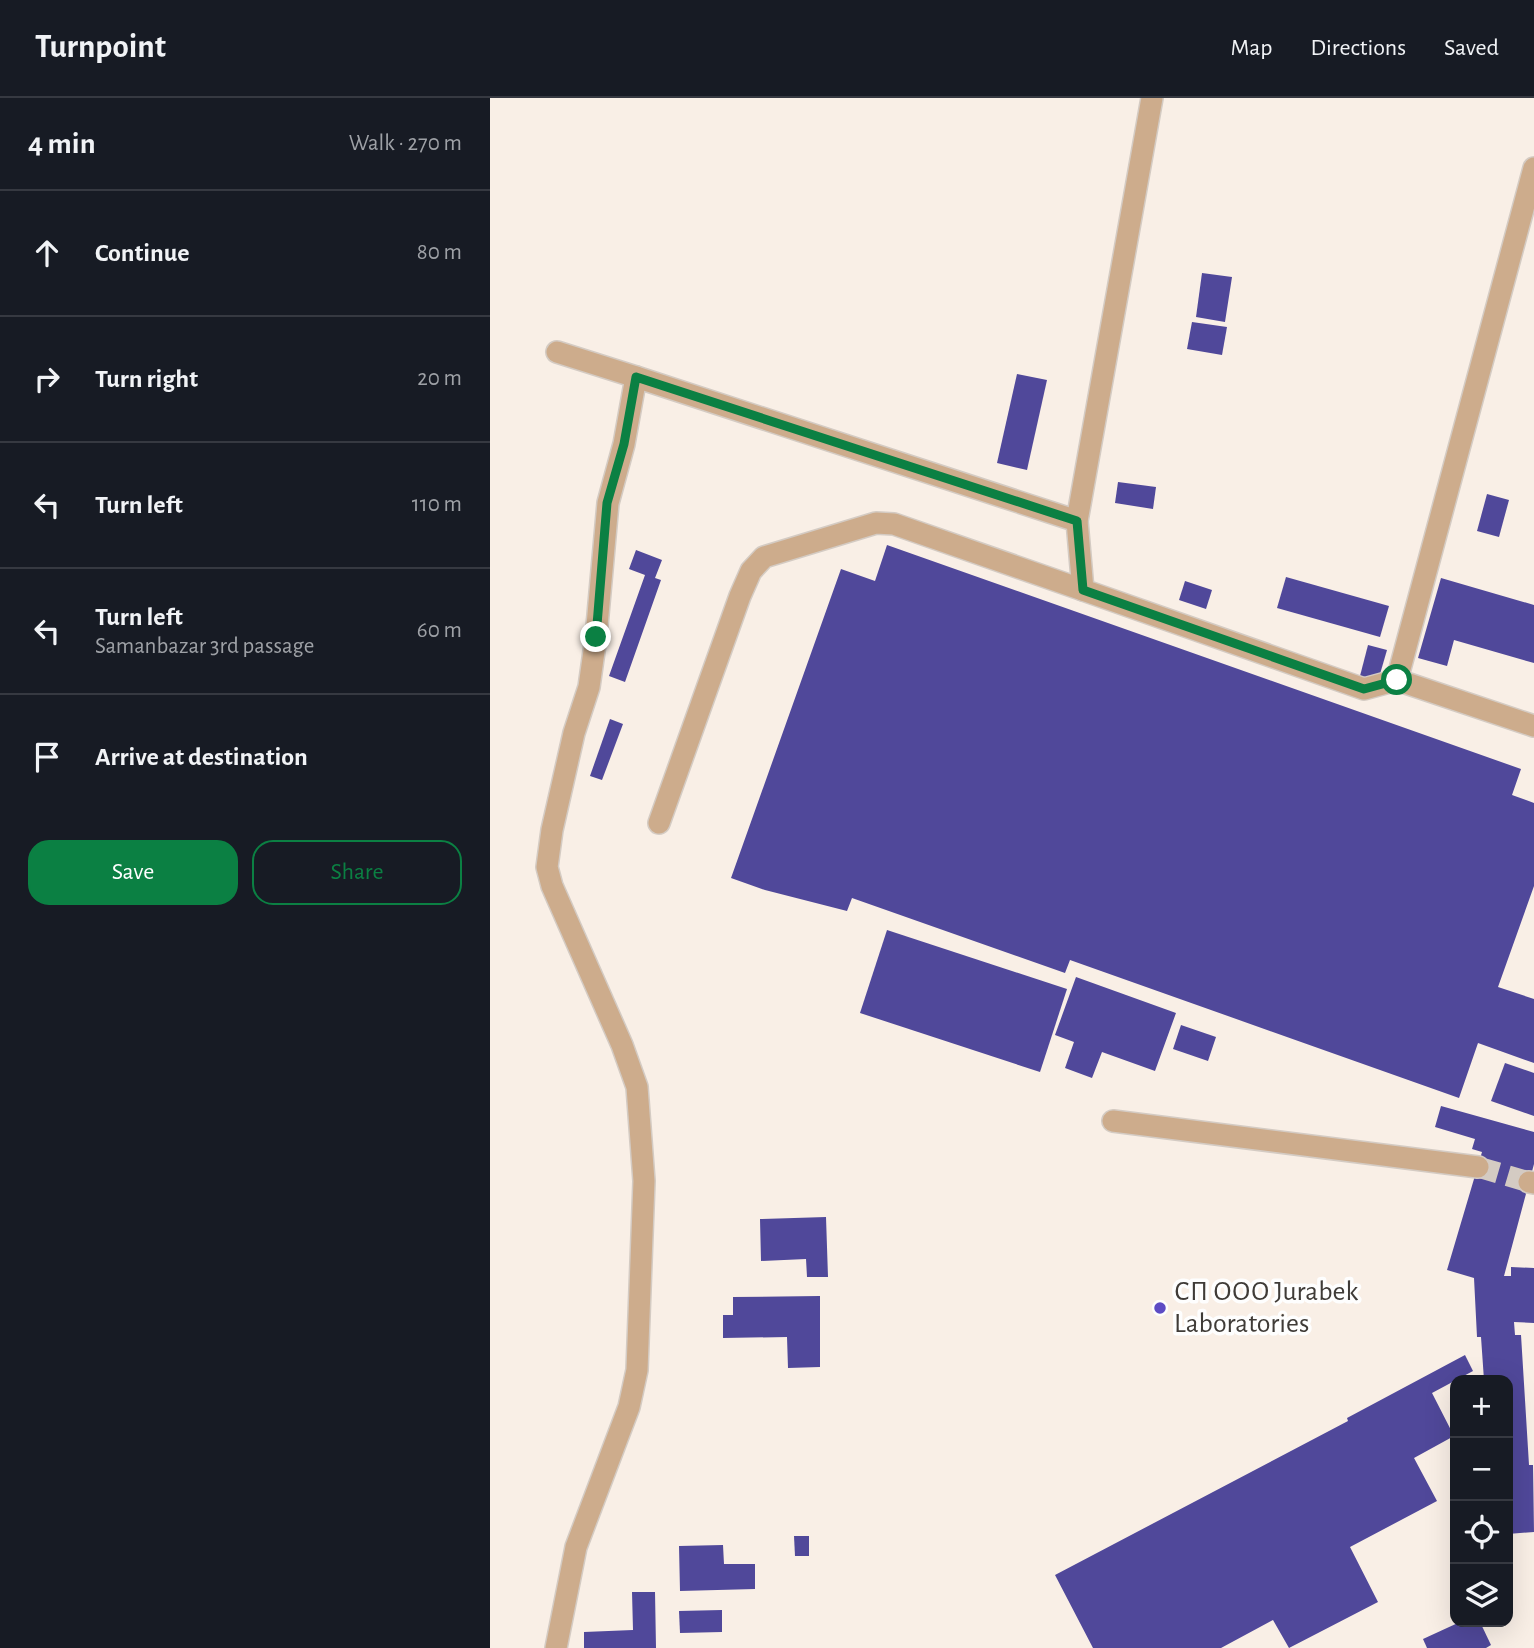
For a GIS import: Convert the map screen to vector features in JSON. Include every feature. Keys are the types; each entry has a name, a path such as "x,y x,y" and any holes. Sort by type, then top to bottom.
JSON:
{"street":[{"path":"1083,590 1077,521 1152,98"},
{"path":"1397,680 1534,168"},
{"path":"557,352 1077,521"},
{"path":"556,1648 576,1547 629,1407 637,1370 644,1181 637,1087 622,1045 552,886 547,867 552,830 574,733 589,687 607,503 624,444 636,377"},
{"path":"659,823 751,571 764,556 876,523 894,524 1364,689 1397,680 1534,726"},
{"path":"1113,1121 1478,1167"}],"building":[{"path":"1202,273 1232,277 1225,322 1196,317"},
{"path":"1192,322 1227,327 1222,355 1187,349"},
{"path":"1017,374 1047,380 1027,470 997,463"},
{"path":"1118,482 1156,487 1153,509 1115,503"},
{"path":"1487,494 1509,500 1499,537 1477,531"},
{"path":"887,545 1521,769 1512,795 1534,803 1534,886 1498,987 1534,999 1534,1063 1478,1043 1459,1098 1070,960 1065,973 852,898 847,911 765,890 731,878 841,569 875,581"},
{"path":"636,550 662,560 655,578 661,580 625,682 609,676 645,575 629,569"},
{"path":"1286,577 1389,606 1380,637 1277,608"},
{"path":"1441,578 1534,605 1534,663 1454,640 1447,666 1418,658"},
{"path":"1185,581 1212,590 1206,609 1179,600"},
{"path":"1368,645 1387,650 1378,681 1360,676"},
{"path":"610,719 623,724 602,780 590,776"},
{"path":"887,930 1067,989 1040,1072 860,1013"},
{"path":"1076,977 1176,1013 1155,1071 1102,1052 1092,1078 1065,1068 1074,1042 1055,1035"},
{"path":"1181,1025 1216,1037 1208,1061 1173,1049"},
{"path":"1505,1063 1534,1073 1534,1116 1491,1101"},
{"path":"1441,1106 1534,1132 1534,1164 1504,1276 1511,1276 1511,1267 1534,1268 1534,1323 1514,1322 1515,1335 1521,1335 1529,1465 1533,1465 1534,1532 1513,1534 1513,1375 1484,1375 1481,1337 1477,1337 1474,1278 1447,1270 1482,1152 1472,1149 1475,1139 1435,1127"},
{"path":"826,1217 828,1277 807,1277 806,1259 761,1261 760,1219"},
{"path":"820,1296 820,1367 788,1368 787,1337 723,1338 723,1315 733,1315 733,1297"},
{"path":"1465,1355 1473,1371 1466,1375 1450,1375 1450,1383 1432,1393 1450,1428 1450,1438 1414,1458 1437,1501 1350,1547 1378,1602 1289,1648 1273,1620 1221,1648 1093,1648 1055,1575 1348,1421 1347,1418"},
{"path":"794,1536 809,1536 809,1556 795,1556"},
{"path":"723,1545 724,1564 755,1564 755,1589 680,1591 679,1546"},
{"path":"632,1592 655,1592 656,1648 584,1648 584,1632 633,1630"},
{"path":"722,1610 722,1632 680,1633 679,1611"},
{"path":"1450,1627 1482,1627 1491,1645 1486,1648 1427,1648 1423,1639"}],"tunnel":[{"path":"1478,1167 1529,1182"}],"place":[{"name":"СП ООО Jurabek Laboratories","path":"1160,1308"}],"route":[{"path":"596,637 607,503 624,444 636,377 1077,521 1083,590 1364,689 1397,680"}]}
